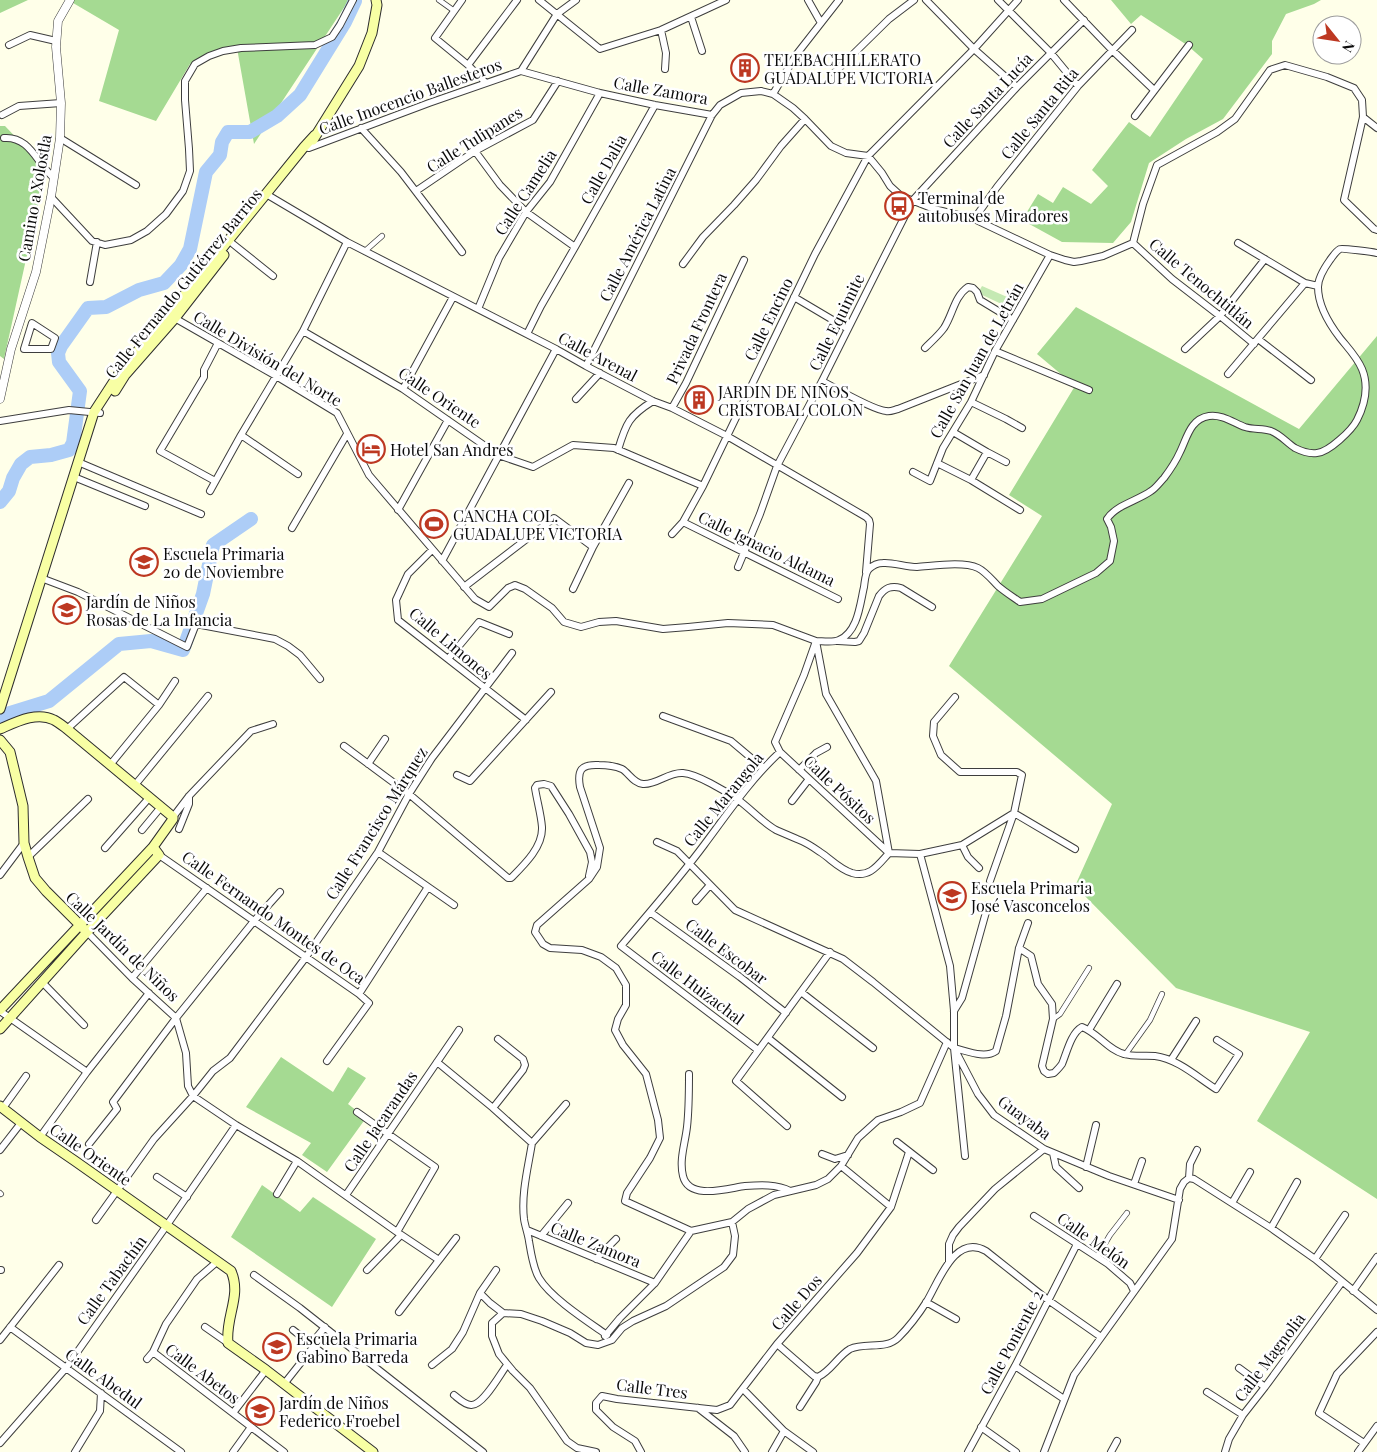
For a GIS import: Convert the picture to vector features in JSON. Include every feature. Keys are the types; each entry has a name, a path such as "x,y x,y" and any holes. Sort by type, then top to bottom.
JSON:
{"main road":[{"name":"Calle Fernando Gutiérrez Barrios","path":"171,316 315,136 359,66 372,33 377,5 376,0"},
{"name":"Calle Fernando Gutiérrez Barrios","path":"0,709 85,440 97,413 120,372 233,244 268,196"},
{"path":"0,728 26,719 39,717 53,719 173,817 156,851 0,1029"},
{"name":"Calle Jardín de Niños","path":"0,740 10,752 23,806 24,843 35,878 87,932"},
{"path":"0,1011 80,925 156,851"},
{"name":"Calle Oriente","path":"1,1107 40,1137 231,1271 236,1289 227,1334 228,1343"},
{"path":"228,1343 373,1452"}],"street":[{"name":"Camino a Xolostla","path":"0,399 16,334 36,272 51,198 60,138 56,41 58,21 70,0"},
{"path":"51,198 92,241 105,245 117,244 131,240 147,231 166,214 183,190 190,171 185,81 195,64 223,51 240,48 315,45 332,37 353,0"},
{"path":"439,0 454,10"},
{"path":"462,0 435,38 468,65 486,83"},
{"path":"468,65 517,0"},
{"path":"539,0 600,48 661,30 726,0"},
{"path":"521,71 557,14 576,0"},
{"path":"808,0 821,23"},
{"path":"839,0 796,55 773,94 805,119 830,146 846,152 868,156 890,186 902,196 934,209 974,219 1050,255 1065,260 1074,262 1103,256 1133,243 1143,204 1157,165 1216,132 1235,119 1270,70 1285,65 1327,77 1354,88 1362,100 1363,117 1344,200 1377,230"},
{"path":"834,73 889,19 914,0"},
{"path":"926,0 974,49 1017,87"},
{"path":"998,0 1050,52 1078,86"},
{"name":"Calle Encino","path":"672,534 683,522 703,486 815,254 868,156 974,49 1018,0"},
{"path":"1064,0 1154,90"},
{"path":"690,17 702,51"},
{"name":"Calle Santa Lucía","path":"913,200 1050,52 1084,20"},
{"path":"661,30 666,53 665,69"},
{"name":"Calle Santa Rita","path":"974,219 997,187 1078,86 1132,30"},
{"path":"9,45 30,35 56,41"},
{"path":"1135,116 1189,46"},
{"name":"Calle Zamora","path":"521,71 600,93 712,115 720,105 741,93 761,91 773,94"},
{"name":"Calle Inocencio Ballesteros","path":"306,148 521,71"},
{"name":"Calle Tulipanes","path":"416,191 475,151 533,120 558,81"},
{"name":"Calle Camelia","path":"478,309 499,258 526,212 550,182 600,93"},
{"path":"2,115 19,106 60,103"},
{"name":"Calle Dalia","path":"527,334 655,105"},
{"name":"Calle América Latina","path":"586,366 712,115"},
{"path":"1363,117 1377,128"},
{"path":"682,264 805,119"},
{"path":"361,128 401,172 462,252"},
{"path":"4,138 20,141 30,148 54,178"},
{"path":"60,138 136,185"},
{"path":"475,151 500,185 526,212 575,247"},
{"name":"Calle Arenal","path":"268,196 364,251 556,348 653,401 672,408 727,436 869,520 866,573"},
{"name":"Calle Equimite","path":"738,567 777,466 913,200"},
{"path":"364,251 382,236"},
{"path":"90,282 97,242"},
{"path":"210,491 303,331 347,242"},
{"name":"Calle Tenochtitlán","path":"1133,243 1172,279 1220,316 1311,380"},
{"path":"1238,243 1305,283 1318,286"},
{"path":"233,244 273,276"},
{"path":"838,641 847,634 856,621 866,573 878,563 885,562 898,566 916,567 940,564 978,568 1020,602 1042,599 1096,573 1110,561 1114,541 1111,526 1106,519 1119,508 1152,490 1164,477 1180,453 1189,430 1199,420 1210,416 1222,417 1254,430 1262,428 1273,431 1294,447 1303,451 1318,453 1334,445 1356,422 1365,396 1365,380 1357,358 1339,337 1322,309 1318,286 1325,266 1338,249 1344,248 1377,253"},
{"name":"Calle San Juan de Letrán","path":"913,472 930,481 943,448 972,402 995,351 1050,255"},
{"path":"1185,349 1220,316 1265,259"},
{"name":"Privada Frontera","path":"672,408 686,383 744,260"},
{"path":"1228,374 1305,283"},
{"path":"924,348 944,328 958,297 968,287 973,288 980,300 1013,320"},
{"path":"403,389 454,297"},
{"path":"794,297 848,329"},
{"name":"Calle División del Norte","path":"171,316 337,413 368,475 464,587 475,599 489,607 508,588 515,585 525,589 552,608 564,622 581,627 599,622 616,621 663,629 728,623 773,625 816,641"},
{"path":"32,323 55,338 51,349 24,348 27,337 32,323"},
{"name":"Calle Oriente","path":"303,331 403,389 498,455 533,467 572,445 614,448 703,486"},
{"path":"16,334 27,337"},
{"path":"215,481 160,451 204,377 204,370 218,343"},
{"path":"442,561 556,348"},
{"path":"995,351 1089,390"},
{"path":"576,399 600,373"},
{"path":"822,381 885,412 898,409 984,375"},
{"path":"618,450 624,428 637,411 653,401"},
{"path":"972,402 1022,428"},
{"path":"0,421 69,410 97,413"},
{"path":"398,510 448,420"},
{"path":"953,432 1006,462"},
{"path":"292,528 348,434"},
{"path":"241,435 298,474"},
{"path":"971,480 986,452"},
{"path":"78,462 201,514"},
{"path":"937,463 971,480 1020,510"},
{"path":"74,476 145,506"},
{"path":"573,590 593,547 629,483"},
{"path":"464,587 554,518 593,547"},
{"name":"Calle Ignacio Aldama","path":"683,522 838,599"},
{"name":"Calle Limones","path":"432,550 408,574 396,600 398,620 526,720"},
{"path":"41,578 78,592 187,646 196,624 275,638 300,655 320,679"},
{"path":"889,853 876,781 826,694 816,641 859,641 879,596 887,588 896,586 901,588 932,607"},
{"path":"448,659 479,622 509,634"},
{"name":"Calle Pósitos","path":"816,641 801,684 775,742 780,752 889,853"},
{"name":"Calle Francisco Márquez","path":"96,1220 154,1140 213,1071 230,1058 306,957 378,852 409,794 432,758 512,653"},
{"path":"67,729 124,677 159,705"},
{"path":"110,765 159,705 175,681"},
{"path":"457,775 470,782 551,692"},
{"path":"135,785 208,696"},
{"path":"955,697 934,722 933,736 941,755 960,772 1018,772 1022,776 1014,813 990,881"},
{"path":"663,716 731,741 762,768"},
{"path":"173,817 189,796 250,731 272,724"},
{"path":"368,764 385,739"},
{"path":"344,746 409,794 506,877 510,878 525,864 541,838 542,829 536,786 544,784 551,786 590,852 592,862 588,879"},
{"path":"799,770 816,753 827,747"},
{"name":"Calle Marangola","path":"621,946 689,864 762,768 780,752"},
{"path":"889,853 874,870 866,874 853,873 841,868 799,840 776,830 738,799 700,778 683,773 669,774 653,782 643,784 632,780 622,769 609,765 592,764 584,766 580,770 579,778 580,787 600,848 597,867 588,879 537,925 535,932 542,944 550,948 582,950 601,957 616,968 626,985 626,1005 618,1019 615,1030 623,1045 646,1074 658,1120 660,1138 650,1158 627,1192 625,1201 691,1231 732,1222 748,1209 774,1195 816,1185 828,1179 841,1166 858,1138 878,1120 920,1103 947,1042"},
{"path":"792,801 809,779"},
{"path":"179,829 189,804 189,796"},
{"path":"105,848 149,798"},
{"path":"28,857 88,799"},
{"path":"142,830 161,807"},
{"path":"889,853 920,854 962,845 1014,813"},
{"path":"1014,813 1075,849"},
{"name":"Calle Marangola","path":"657,842 677,850 689,864"},
{"path":"0,875 24,843"},
{"path":"962,845 968,857 979,868"},
{"name":"Calle Fernando Montes de Oca","path":"156,851 359,994 369,1003 327,1061"},
{"path":"378,852 454,905"},
{"path":"920,854 950,966 954,1011 954,1048 965,1156"},
{"path":"689,864 735,910 843,959 954,1048 986,1055 996,1050 1006,1016 1019,948 1028,923"},
{"path":"696,901 710,885"},
{"path":"359,994 428,887"},
{"path":"132,978 207,888"},
{"path":"89,1144 117,1110 112,1102 176,1018 254,921 280,892"},
{"path":"954,1011 962,998 988,905"},
{"name":"Calle Escobar","path":"650,912 740,977 786,1014"},
{"name":"Calle Jardín de Niños","path":"87,932 132,978 176,1018 186,1053 188,1086 193,1096"},
{"name":"Calle Huizachal","path":"621,946 758,1050"},
{"path":"1019,948 1031,956 1038,984 1052,1004 1053,1020 1042,1066 1048,1074 1054,1073 1061,1066 1071,1041 1079,1028 1082,1027 1089,1030 1112,1048 1125,1054 1156,1056 1171,1060 1216,1089 1238,1054 1217,1040"},
{"path":"788,1126 736,1081 830,952"},
{"path":"1053,1020 1060,1014 1089,968"},
{"path":"42,982 84,1025"},
{"path":"1089,1030 1117,984"},
{"path":"801,992 873,1048"},
{"path":"40,1137 87,1072 149,993"},
{"path":"1125,1054 1150,1020 1162,994"},
{"path":"0,1011 87,1072"},
{"path":"1171,1060 1196,1021"},
{"name":"Calle Jacarandas","path":"346,1195 459,1030"},
{"path":"768,1038 842,1098"},
{"path":"493,1108 525,1065 523,1059 498,1039"},
{"name":"Guayaba","path":"954,1048 978,1094 994,1115 1044,1149 1109,1176 1179,1200"},
{"path":"437,1062 532,1143"},
{"path":"689,1074 686,1129 682,1158 683,1178 690,1186 697,1190 709,1192 745,1186 775,1186 790,1191"},
{"path":"1,1107 26,1076"},
{"path":"193,1096 236,1125 297,1161 399,1234 439,1260"},
{"path":"566,1104 532,1143 523,1195 524,1220 531,1256 538,1278 573,1311 606,1334"},
{"path":"358,1112 435,1168 399,1234 368,1270"},
{"path":"0,1150 21,1123"},
{"name":"Calle Tabachín","path":"0,1443 66,1368 236,1125"},
{"path":"1086,1166 1096,1125"},
{"path":"897,1142 933,1170"},
{"path":"949,1262 949,1244 953,1234 995,1189 1044,1149"},
{"path":"1044,1452 1074,1375 1172,1239 1180,1189 1189,1178 1190,1164 1196,1150"},
{"path":"841,1166 892,1208 909,1152"},
{"path":"1053,1153 1056,1167 1080,1188"},
{"path":"822,1154 835,1159 848,1155"},
{"path":"277,1194 297,1161"},
{"path":"1134,1184 1142,1161"},
{"path":"1232,1203 1250,1172"},
{"path":"157,1177 187,1197"},
{"path":"1189,1178 1194,1179 1271,1228 1315,1259 1377,1310"},
{"path":"1271,1228 1297,1182"},
{"path":"541,1236 568,1203"},
{"name":"Calle Dos","path":"717,1410 730,1405 777,1344 857,1253 892,1208"},
{"path":"1097,1257 1110,1235 1127,1213"},
{"path":"1315,1259 1345,1215"},
{"name":"Calle Melón","path":"1034,1216 1123,1276 1130,1283 1134,1291"},
{"path":"480,1293 504,1313 521,1314 535,1318 570,1333 586,1343 598,1345 612,1340 622,1328 666,1306 724,1267 733,1255 735,1236 732,1222"},
{"name":"Calle Zamora","path":"527,1230 655,1283"},
{"path":"598,1345 620,1318 655,1283 691,1231"},
{"path":"399,1312 456,1238"},
{"path":"596,1259 616,1239"},
{"name":"Calle Poniente 2","path":"968,1452 1015,1366 1077,1244"},
{"path":"800,1407 818,1377 851,1349 889,1344 898,1339 926,1302 949,1262 959,1252 968,1247 977,1246 986,1251 1048,1300 1101,1337"},
{"path":"1353,1291 1377,1257"},
{"path":"147,1359 166,1324 197,1279 218,1261"},
{"path":"0,1340 58,1265"},
{"path":"432,1365 452,1349 463,1332 480,1293 496,1270"},
{"path":"254,1275 483,1452"},
{"name":"Calle Magnolia","path":"1225,1452 1229,1439 1243,1415 1342,1282"},
{"path":"926,1302 956,1319"},
{"path":"504,1313 492,1324 492,1336 499,1354 530,1388 568,1441 577,1448 596,1452"},
{"name":"Calle Abedul","path":"10,1327 181,1452"},
{"path":"205,1327 228,1343"},
{"path":"284,1384 324,1328"},
{"path":"293,1330 326,1356"},
{"path":"1364,1443 1319,1413 1338,1374 1377,1332"},
{"path":"777,1344 814,1376 818,1377"},
{"name":"Calle Abetos","path":"152,1352 284,1452"},
{"path":"454,1395 468,1405 476,1405 482,1400 507,1365"},
{"path":"1015,1366 1064,1399"},
{"path":"1239,1368 1265,1387"},
{"path":"233,1413 266,1370"},
{"path":"743,1389 784,1431 813,1452"},
{"path":"1207,1392 1243,1415"},
{"path":"77,1451 100,1411 101,1393"},
{"name":"Calle Tres","path":"641,1452 635,1441 613,1427 596,1410 596,1402 602,1396 717,1410"},
{"path":"697,1407 734,1436 745,1452"},
{"path":"1358,1452 1377,1426"},
{"path":"233,1452 251,1427"},
{"path":"981,1427 1016,1452"},
{"path":"772,1452 784,1431"},
{"path":"1111,1452 1117,1441"}],"green space":[{"path":"0,0 28,0 0,13"},
{"path":"68,0 349,0 254,144 237,48 190,64 156,121 99,101 119,30"},
{"path":"1111,0 1321,0 1286,14 1272,41 1272,54 1223,119 1186,139 1149,163 1131,222 1113,243 1062,242 1022,220 1038,194 1053,203 1063,187 1091,204 1108,186 1092,170 1129,122 1150,137 1203,59 1187,45 1141,15 1131,24"},
{"path":"0,126 5,126 46,169 4,359 0,356"},
{"path":"982,286 1014,300 1010,308 978,293"},
{"path":"1076,307 1299,429 1377,336 1377,1199 1257,1121 1310,1032 1176,988 1075,886 1112,804 949,666 1042,516 1009,495 1075,386 1037,354"},
{"path":"281,1057 333,1092 348,1067 366,1078 348,1104 366,1118 327,1172 302,1155 311,1143 246,1107"},
{"path":"262,1185 300,1212 313,1197 376,1239 332,1307 231,1237"}],"waterway":[{"path":"0,502 9,491 13,478 21,464 30,457 51,455 69,450 73,443 80,391 59,362 58,353 61,346 88,308 106,307 139,290 164,283 181,265 190,249 206,172 220,155 222,142 228,132 250,132 277,116 300,95 345,22 355,1"},
{"path":"0,716 49,701 119,644 151,641 183,650 203,594 213,545 251,519"}],"place":[{"name":"TELEBACHILLERATO GUADALUPE VICTORIA","path":"745,68"},
{"name":"Terminal de autobuses Miradores","path":"899,206"},
{"name":"JARDIN DE NIÑOS CRISTOBAL COLON","path":"699,400"},
{"name":"Hotel San Andres","path":"371,449"},
{"name":"CANCHA COL. GUADALUPE VICTORIA","path":"434,524"},
{"name":"Escuela Primaria 20 de Noviembre","path":"144,562"},
{"name":"Jardín de Niños Rosas de La Infancia","path":"67,610"},
{"name":"Escuela Primaria José Vasconcelos","path":"952,896"},
{"name":"Escuela Primaria Gabino Barreda","path":"277,1347"},
{"name":"Jardín de Niños Federico Froebel","path":"260,1411"}]}
